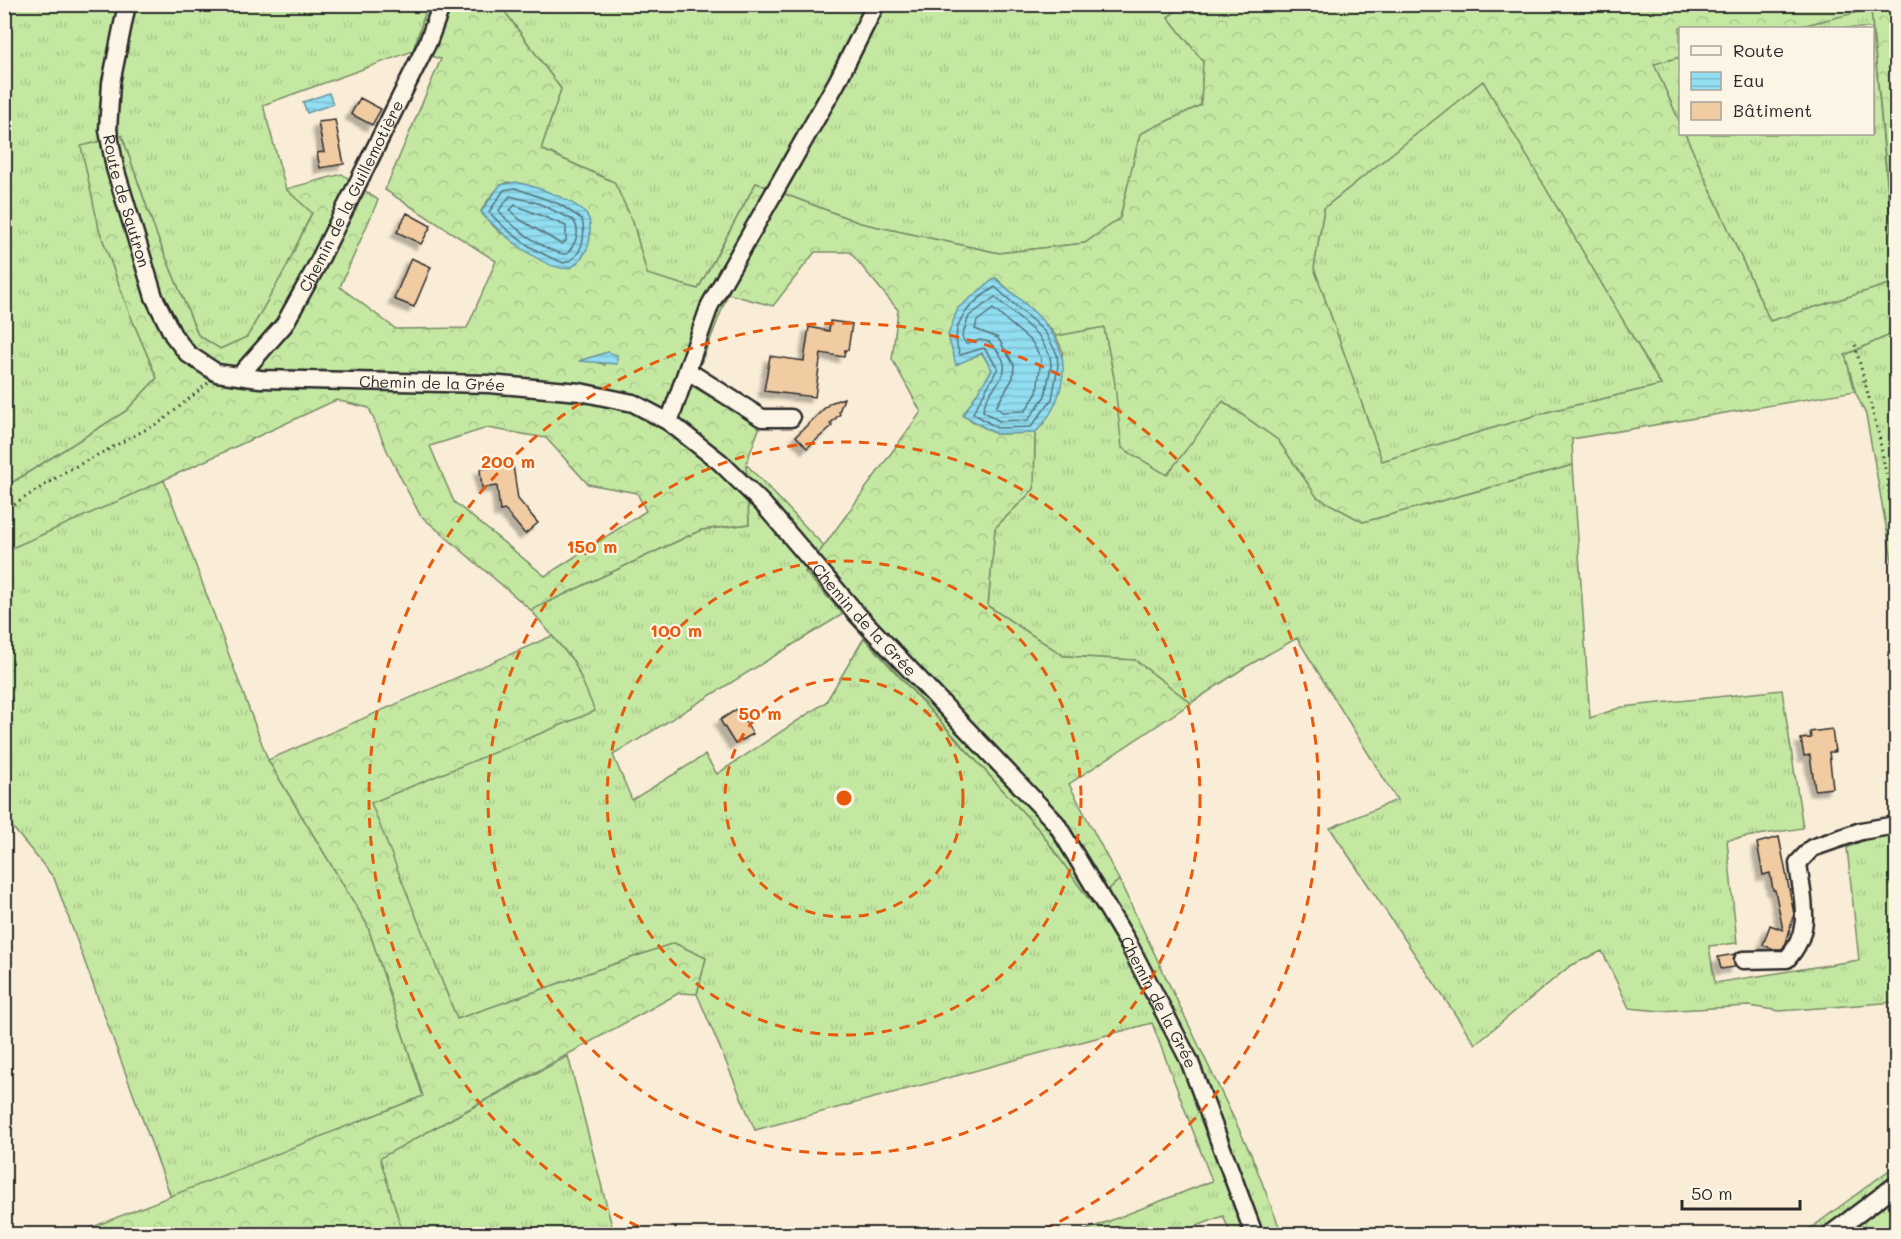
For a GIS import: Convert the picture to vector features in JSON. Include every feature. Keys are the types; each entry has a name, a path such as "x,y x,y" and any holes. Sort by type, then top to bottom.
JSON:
{"street":[{"name":"Route de Sautron","path":"127,4 111,83 108,130 115,168 128,220 158,307 173,335 188,354 216,373"},
{"name":"Chemin de la Guillemotière","path":"240,375 284,325 315,269 428,42 442,4"},
{"path":"669,422 710,305 837,82 876,4"},
{"path":"688,371 762,418 791,418"},
{"name":"Chemin de la Grée","path":"216,373 299,380 489,384 580,392 633,403 669,422 720,462 763,504 857,614 1056,823 1127,941 1189,1060 1254,1234"},
{"path":"1743,960 1787,959 1799,946 1804,926 1798,863 1812,848 1861,831 1896,825"},
{"path":"1831,1234 1896,1185"}],"path":[{"path":"1856,345 1880,436 1896,528"},
{"path":"4,511 65,472 162,421 216,373"}],"green space":[{"path":"5,5 428,5 413,51 263,105 286,189 312,212 286,268 247,337 220,349 198,335 157,236 122,136 99,229 129,312 157,378 126,411 5,487"},
{"path":"428,5 500,5 561,89 541,149 614,182 633,222 647,274 698,289 756,183 860,223 999,253 1085,243 1120,218 1140,134 1201,105 1203,61 1168,17 1185,5 1896,5 1896,271 1871,9 1797,27 1679,27 1679,57 1654,64 1679,121 1679,135 1685,135 1770,321 1896,282 1896,332 1845,355 1855,391 1572,439 1573,465 1363,522 1317,497 1278,440 1223,401 1167,475 1122,448 1114,377 1104,327 1056,336 996,278 956,364 982,353 992,370 963,416 996,434 1035,433 1034,489 995,528 988,606 1064,656 1135,660 1191,703 1069,784 1119,880 1092,904 1041,832 805,572 921,412 892,359 898,310 850,252 815,252 773,306 728,294 692,386 760,426 746,464 749,524 701,530 531,610 420,515 389,455 369,408 336,400 5,551 5,487 126,411 157,378 129,312 99,229 81,146 122,136 157,236 198,335 220,349 247,337 286,268 312,213 286,189 342,174 378,200 340,287 396,329 467,328 496,261 385,190 441,59 413,51","holes":["1483,81 1661,385 1551,411 1382,461 1314,268 1324,208","508,182 544,191 585,253 572,267 499,232 483,215 481,211 486,203 496,190","608,352 605,365 591,360 579,361","487,428 546,438 588,484 637,493 646,511 545,576 454,502 430,446"]},
{"path":"500,5 1185,5 1168,17 1203,61 1201,105 1140,134 1120,218 1085,243 999,253 860,223 756,183 698,289 647,275 633,222 614,182 541,149 561,89"},
{"path":"1871,8 1873,27 1797,27"},
{"path":"1874,41 1896,282 1770,321 1685,135 1874,135"},
{"path":"1679,57 1679,121 1654,64"},
{"path":"1483,80 1661,385 1551,411 1382,461 1314,268 1324,208"},
{"path":"1104,327 1114,377 1222,401 1278,440 1317,497 1363,522 1573,465 1590,718 1622,707 1782,690 1803,828 1727,840 1737,943 1709,946 1715,983 1859,960 1847,848 1867,838 1896,833 1896,1002 1780,1011 1749,1006 1660,1011 1629,1008 1602,951 1570,966 1475,1044 1330,828 1397,800 1297,638 1244,668 1191,703 1135,660 1064,656 988,606 995,528 1034,489 1035,433 1044,423 1063,352 1056,336"},
{"path":"1896,332 1896,582 1866,415 1855,391 1845,355"},
{"path":"746,464 824,546 805,572 843,614 613,755 632,800 705,755 717,774 826,702 864,638 1041,832 1092,904 1119,880 1251,1154 1282,1234 1231,1234 1223,1216 1176,1234 1076,1234 1212,1181 1152,1023 755,1130 697,994 706,958 674,943 457,1019 370,803 594,711 574,662 531,610 701,530 749,524"},
{"path":"164,480 268,760 367,924 423,1096 171,1197 54,878 5,818 4,551"},
{"path":"552,636 574,662 595,711 371,803 457,1019 674,943 706,958 697,994 679,993 380,1158 403,1234 75,1234 423,1096 367,924 268,760"},
{"path":"568,1056 614,1234 403,1234 379,1158"},
{"path":"1896,1165 1896,1234 1803,1234"}],"water":[{"path":"329,93 333,104 307,113 303,102"},
{"path":"516,182 544,190 566,200 588,217 590,221 589,244 582,257 572,267 562,268 550,265 537,258 510,239 481,212 500,185"},
{"path":"995,278 1044,322 1060,349 1063,364 1062,381 1056,403 1035,433 996,434 963,415 992,370 982,353 956,365 948,335 958,308"},
{"path":"608,352 617,355 617,364 579,361"}],"building":[{"path":"360,98 381,109 372,125 351,114"},
{"path":"335,120 344,164 320,168 317,153 324,152 318,122"},
{"path":"407,213 431,226 421,244 397,232"},
{"path":"411,258 431,267 414,307 394,299"},
{"path":"830,321 852,324 848,350 845,350 844,357 821,353 815,397 764,391 770,356 804,361 809,327 829,331"},
{"path":"844,398 840,414 830,424 832,426 807,448 796,436 830,403"},
{"path":"513,465 518,499 538,523 525,534 505,510 500,511 497,486 482,488 480,469"},
{"path":"737,709 753,734 735,744 720,720"},
{"path":"1832,729 1835,752 1829,752 1833,788 1815,790 1810,755 1804,756 1801,739 1811,738 1810,732"},
{"path":"1779,837 1794,914 1786,943 1782,949 1774,949 1763,945 1770,925 1783,930 1770,873 1763,875 1757,843"},
{"path":"1735,954 1733,960 1735,967 1721,969 1718,957"}]}
